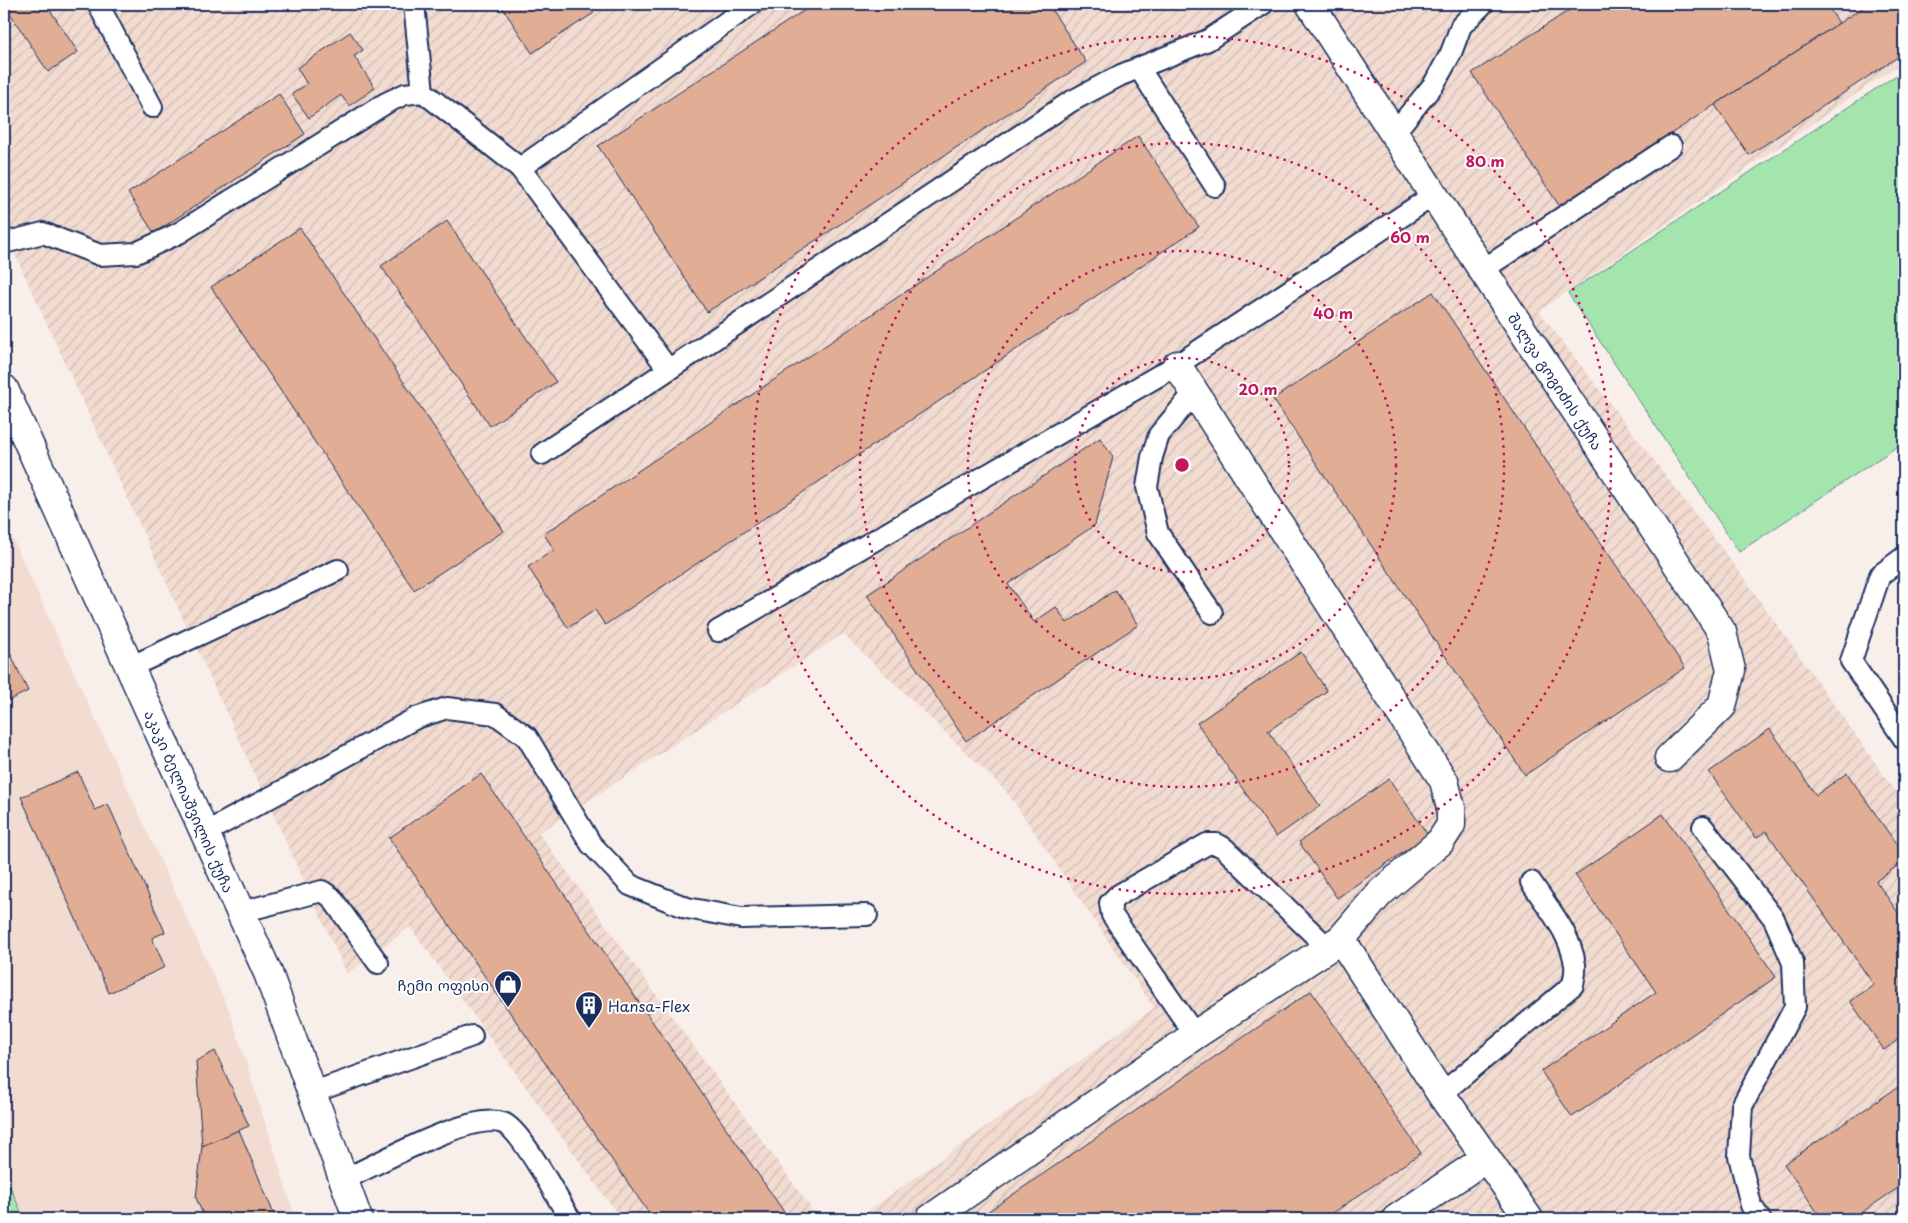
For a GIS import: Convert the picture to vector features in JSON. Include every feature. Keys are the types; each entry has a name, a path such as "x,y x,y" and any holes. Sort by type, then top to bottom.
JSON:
{"street":[{"name":"შალვა გოგიძის ქუჩა","path":"1310,4 1482,270 1722,632 1731,670 1722,706 1670,758"},
{"path":"930,1219 1195,1035 1334,944 1380,892 1440,842 1451,825 1450,808 1444,781 1177,365"},
{"name":"აკაკი ბელიაშვილის ქუჩა","path":"4,390 268,973 358,1219"},
{"path":"1334,944 1529,1219"},
{"path":"1396,1219 1486,1158"}],"lane":[{"path":"98,4 152,107"},
{"path":"414,4 423,92"},
{"path":"520,168 752,4"},
{"path":"542,454 1070,102 1139,68 1208,40 1263,4"},
{"path":"1394,133 1434,84 1461,26 1483,4"},
{"path":"1139,68 1215,186"},
{"path":"4,243 44,233 100,255 136,253 178,233 386,103 405,94 423,92 520,168 668,370"},
{"path":"1482,270 1671,146"},
{"path":"718,631 1177,365 1434,195"},
{"path":"1194,393 1159,435 1152,457 1147,487 1158,533 1212,613"},
{"path":"1904,558 1880,575 1851,661 1904,739"},
{"path":"130,667 338,570"},
{"path":"206,833 416,718 447,708 495,714 527,737 591,844 630,885 687,908 741,918 867,915"},
{"path":"1703,827 1774,919 1793,964 1795,1007 1742,1106 1739,1156 1751,1205 1760,1219"},
{"path":"1195,1035 1112,916 1110,903 1117,896 1206,844 1216,844 1334,944"},
{"path":"1441,1094 1573,985 1575,967 1572,952 1564,931 1531,882"},
{"path":"240,912 322,891 330,897 378,963"},
{"path":"311,1093 472,1036"},
{"path":"343,1180 452,1128 477,1122 503,1123 518,1135 570,1219"}],"shaded area":[{"path":"4,4 1900,4 1904,10 1904,61 1539,311 1736,567 1904,803 1904,1219 857,1219 1154,1008 1006,791 843,634 539,833 819,1219 621,1219 410,927 347,974 4,231"},
{"path":"4,520 230,1012 296,1219 24,1219 4,1172"}],"green space":[{"path":"1904,70 1904,442 1739,552 1568,293"},
{"path":"4,1172 24,1219 4,1219"}],"building":[{"path":"4,4 46,4 78,52 48,72"},
{"path":"500,4 588,4 594,13 532,53"},
{"path":"814,4 1048,4 1086,62 707,312 598,146"},
{"path":"1579,4 1826,4 1839,23 1560,207 1472,73"},
{"path":"1868,4 1896,4 1904,17 1904,53 1749,155 1715,105"},
{"path":"350,32 363,50 354,56 375,88 349,106 341,95 309,118 292,94 307,84 297,68"},
{"path":"279,94 305,134 154,233 128,193"},
{"path":"1138,136 1199,227 605,625 595,610 568,628 528,567 554,550 544,534"},
{"path":"447,221 556,382 490,426 381,266"},
{"path":"300,228 504,531 414,590 211,287"},
{"path":"1433,292 1685,668 1525,775 1273,399"},
{"path":"1100,438 1113,457 1095,525 1008,584 1034,622 1056,607 1067,623 1115,590 1138,625 966,741 867,595"},
{"path":"4,640 28,691 4,703"},
{"path":"1301,652 1327,691 1268,731 1320,806 1276,837 1197,723"},
{"path":"1770,729 1816,795 1847,773 1904,855 1904,861 1876,881 1904,921 1904,1035 1884,1050 1850,1001 1874,985 1766,831 1756,838 1709,772"},
{"path":"78,772 95,810 108,804 165,932 152,938 165,967 109,993 21,797"},
{"name":"Hansa-Flex","path":"481,774 789,1219 653,1219 389,838"},
{"path":"1389,779 1428,835 1337,898 1299,842"},
{"path":"1663,814 1776,977 1572,1117 1541,1071 1656,992 1575,875"},
{"path":"1311,991 1421,1153 1324,1219 977,1219"},
{"path":"215,1051 249,1126 202,1146 196,1061"},
{"path":"1904,1083 1904,1184 1852,1219 1822,1219 1784,1164"},
{"path":"239,1130 276,1219 205,1219 196,1198 202,1146"},
{"path":"1480,1211 1486,1219 1468,1219"}],"place":[{"name":"ჩემი ოფისი","path":"508,1008"},
{"name":"Hansa-Flex","path":"589,1029"}]}
